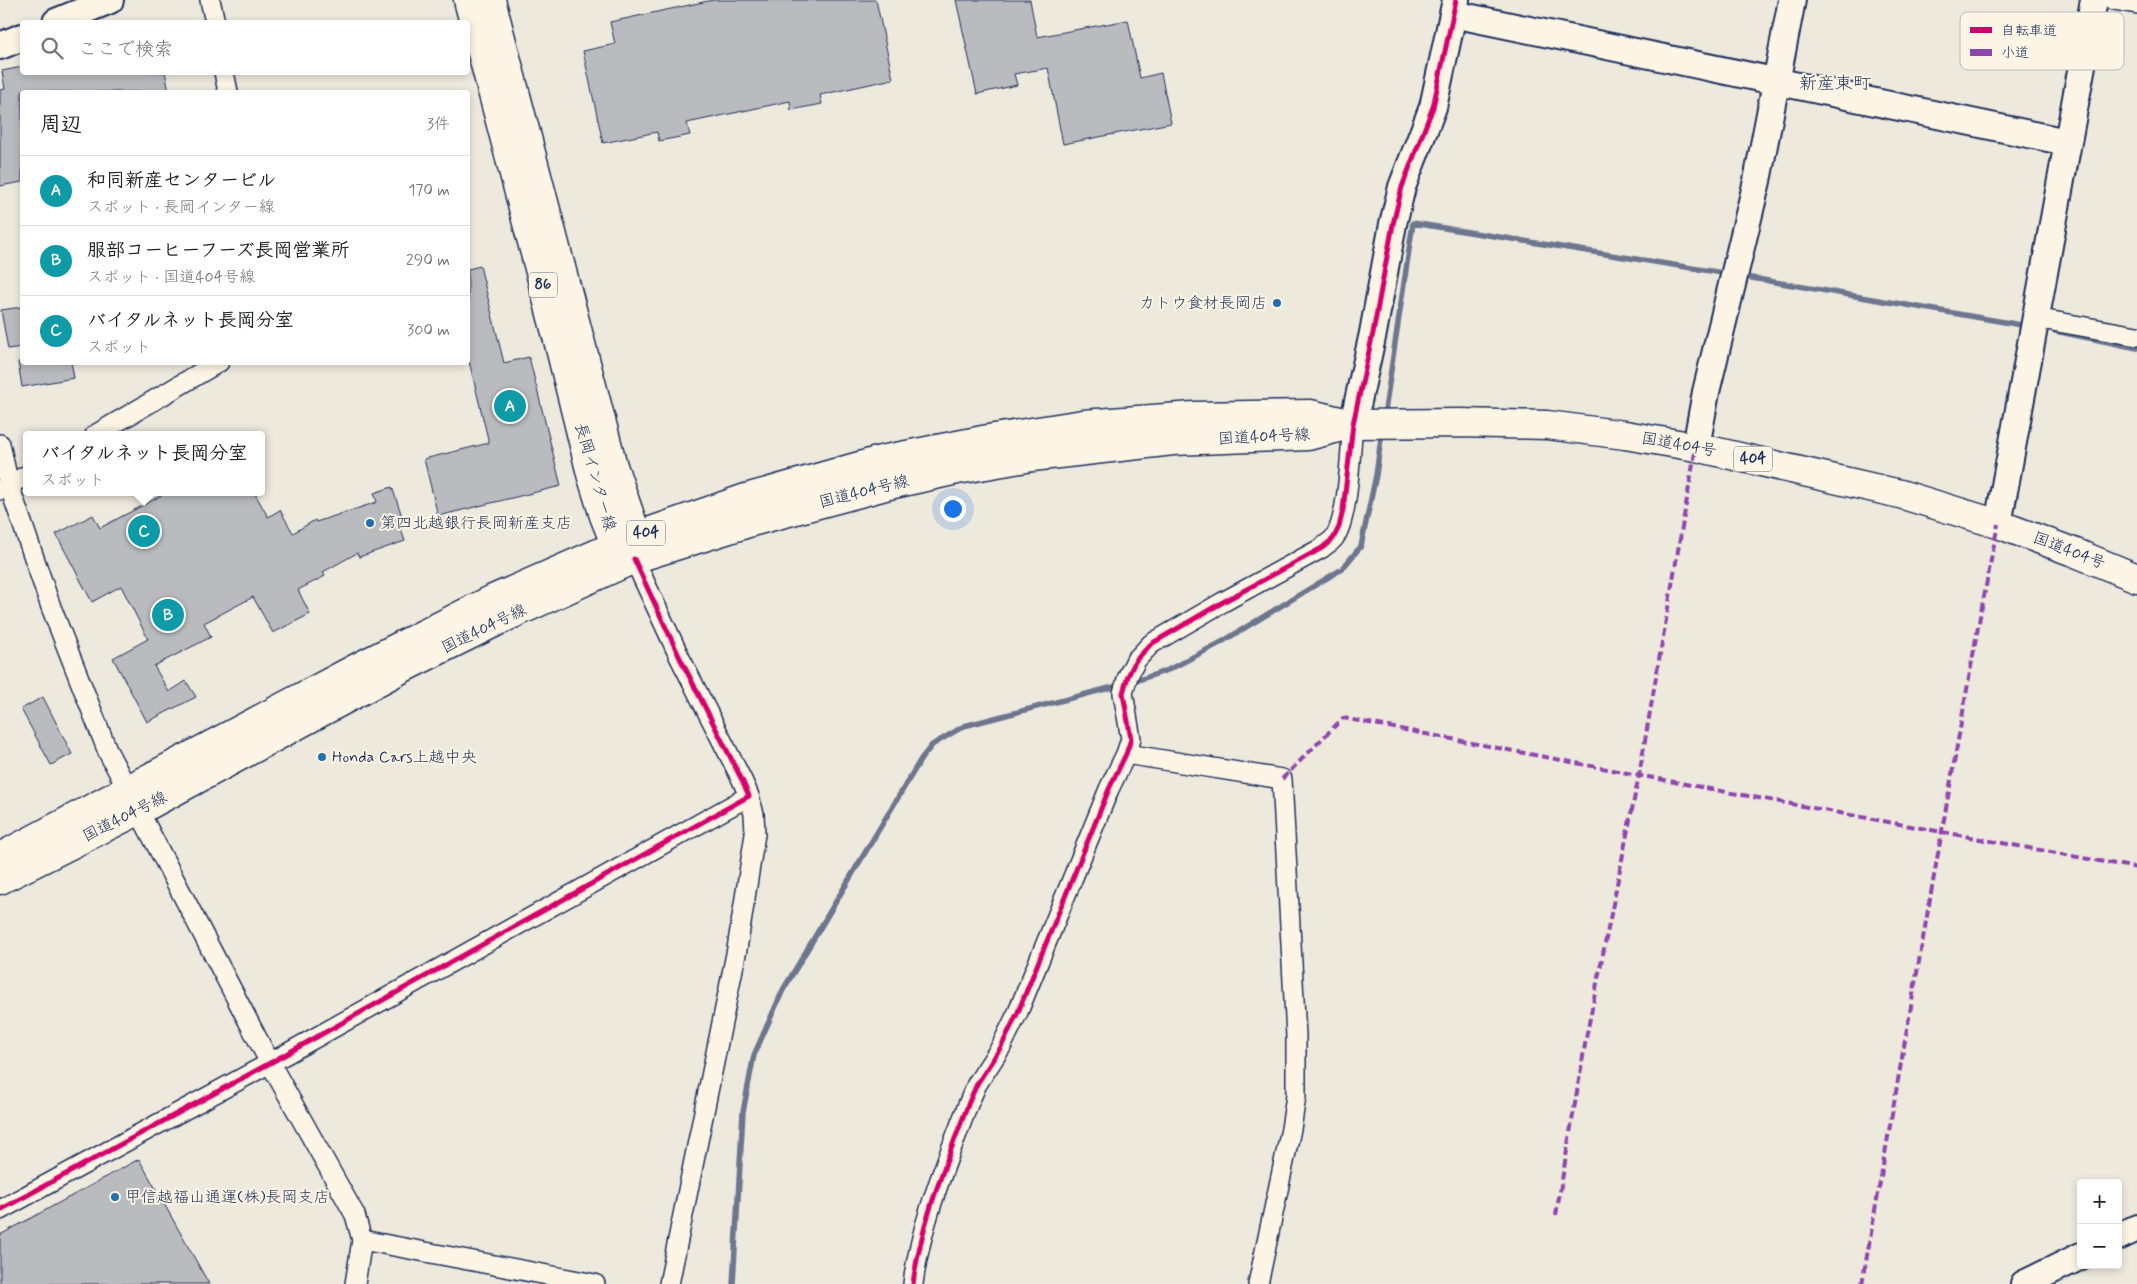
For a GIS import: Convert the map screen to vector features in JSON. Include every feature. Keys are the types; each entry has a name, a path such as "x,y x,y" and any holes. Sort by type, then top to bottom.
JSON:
{"main road":[{"name":"長岡インター線","path":"468,0 559,344 591,474 604,516 629,547"},
{"name":"長岡インター線","path":"491,0 612,466 629,547"},
{"name":"国道404号線","path":"0,880 360,666 484,603 629,547 746,498 881,460 988,439 1083,424 1194,416 1311,414 1353,424"},
{"name":"国道404号","path":"1353,424 1547,425 1696,447 1900,494 1998,524 2076,552 2137,578"},
{"name":"国道404号線","path":"0,857 133,801"}],"street":[{"path":"61,20 110,0"},
{"path":"210,0 215,20"},
{"path":"1696,447 1706,392 1757,182 1775,80 1792,0"},
{"path":"2113,0 2137,4"},
{"path":"913,1284 916,1259 925,1227 969,1102 977,1084 1001,1048 1018,1012 1109,789 1126,754 1130,739 1123,693 1128,676 1136,660 1151,644 1322,548 1333,539 1339,527 1343,510 1353,424 1374,333 1392,224 1402,188 1433,107 1454,7 1775,80 2067,142"},
{"path":"0,46 20,38"},
{"path":"1998,524 2081,70"},
{"path":"225,75 228,90"},
{"path":"2035,318 2137,336"},
{"path":"102,431 214,365"},
{"path":"0,444 4,487 108,752 270,1063 355,1215 362,1240 355,1284"},
{"path":"4,487 23,477"},
{"path":"629,547 680,658 742,780 754,814 755,834 737,949 669,1284"},
{"path":"1126,754 1282,779 1296,1036 1296,1096 1291,1130 1258,1284"},
{"path":"0,1210 270,1063 748,796"},
{"path":"2122,1235 2137,1228"},
{"path":"362,1240 595,1284"},
{"path":"2024,1284 2077,1258"}],"building":[{"path":"713,0 876,0 893,79 820,95 822,104 791,110 790,101 687,123 690,135 659,141 657,132 603,143 583,51 615,44 610,22"},
{"path":"956,0 1030,0 1037,37 1128,20 1140,78 1161,73 1171,123 1063,144 1048,68 1014,74 1017,85 977,94"},
{"path":"20,67 20,75 166,75 169,90 20,90 20,182 0,186 0,90 5,89 2,71"},
{"path":"480,266 504,363 529,357 561,486 438,516 424,459 489,443 470,365 470,268"},
{"path":"20,307 20,347 8,349 1,310"},
{"path":"18,362 20,362 20,365 72,365 74,378 22,387"},
{"path":"392,487 404,522 399,524 405,541 359,557 357,553 323,572 325,576 298,590 310,614 273,633 253,597 204,623 211,637 154,666 169,692 186,681 196,697 147,722 113,658 148,639 121,586 92,602 56,534 93,515 100,528 160,496 256,496 268,517 280,510 293,533 315,520 316,522 377,502 374,493"},
{"path":"43,697 72,754 51,765 21,709"},
{"name":"甲信越福山通運(株)長岡支店","path":"139,1159 209,1284 0,1284 0,1235"}],"waterway":[{"path":"1384,417 1413,223 1729,274"},
{"path":"1740,276 2027,326"},
{"path":"2055,331 2137,348"},
{"path":"1130,683 1168,670 1220,643 1342,569 1361,546 1376,475 1382,431"},
{"path":"733,1284 743,1112 754,1055 783,990 921,759 932,745 964,726 1121,685"}],"marked path":[{"path":"1556,1215 1587,1033 1639,775 1696,447"},
{"path":"1862,1284 1978,627 1998,524"},
{"path":"1282,779 1343,718 1721,791 2137,868"}],"cycle path":[{"path":"913,1284 928,1214 969,1102 977,1084 1001,1047 1018,1012 1109,789 1126,754 1131,739 1123,693 1128,676 1136,660 1151,644 1322,548 1333,539 1339,527 1343,510 1353,424 1373,333 1393,224 1402,187 1433,107 1456,0"},
{"path":"0,1210 270,1063 749,796 680,658 634,559"}],"place":[{"name":"カトウ食材長岡店","path":"1277,303"},
{"name":"和同新産センタービル","path":"510,406"},
{"name":"第四北越銀行長岡新産支店","path":"370,523"},
{"name":"バイタルネット長岡分室","path":"144,531"},
{"name":"服部コーヒーフーズ長岡営業所","path":"168,615"},
{"name":"Honda Cars上越中央","path":"322,757"},
{"name":"甲信越福山通運(株)長岡支店","path":"115,1197"}],"district":[{"name":"新産東町","path":"1835,84"}]}
